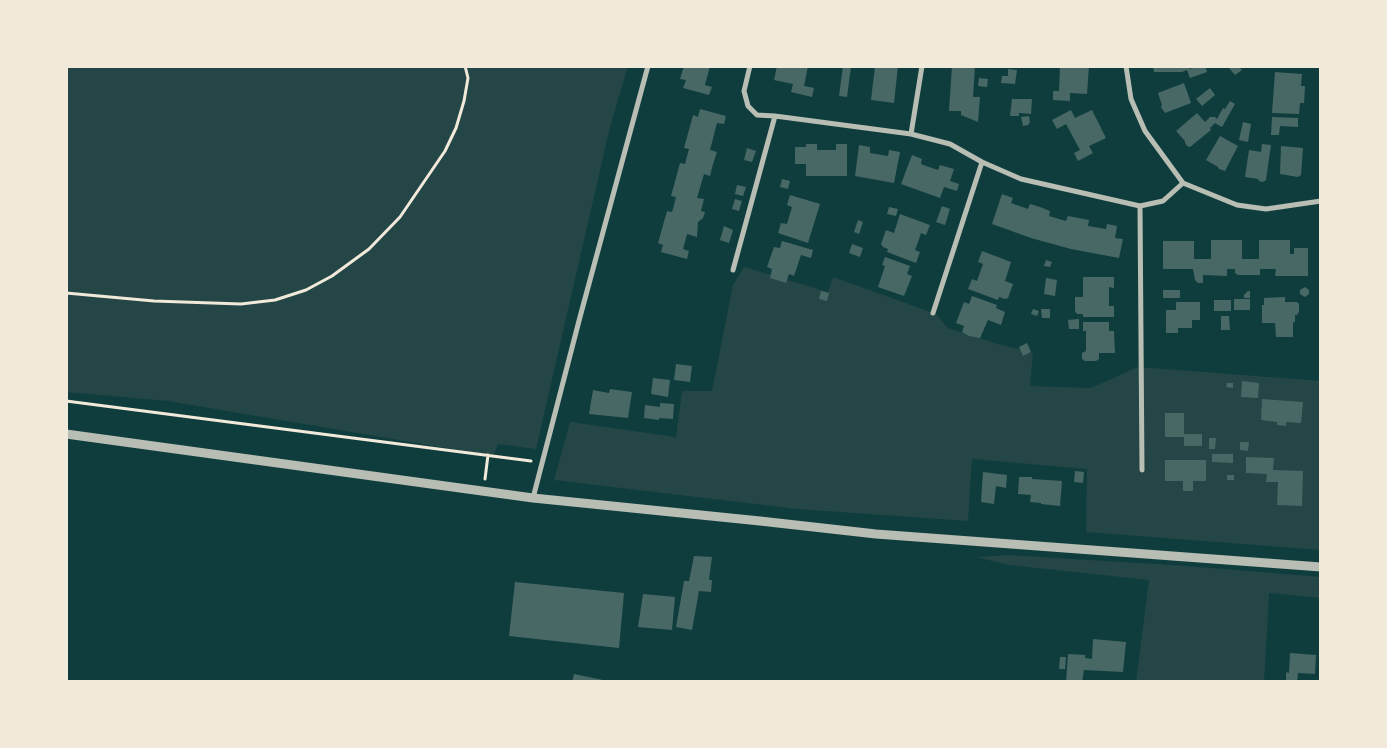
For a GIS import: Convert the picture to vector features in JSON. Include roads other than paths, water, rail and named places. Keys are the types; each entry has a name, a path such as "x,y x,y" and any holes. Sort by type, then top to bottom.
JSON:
{"street":[{"path":"532,498 648,66"},
{"path":"750,66 744,91 748,106 757,115 911,134 950,144 982,162 1021,179 1140,206 1163,201 1183,183"},
{"path":"911,134 922,66"},
{"path":"1126,66 1131,99 1145,131 1183,183 1237,205 1266,209 1321,201"},
{"path":"733,270 775,116"},
{"path":"933,313 982,162"},
{"path":"1140,206 1142,470"},
{"path":"66,434 532,498 876,534 1321,567"}]}
